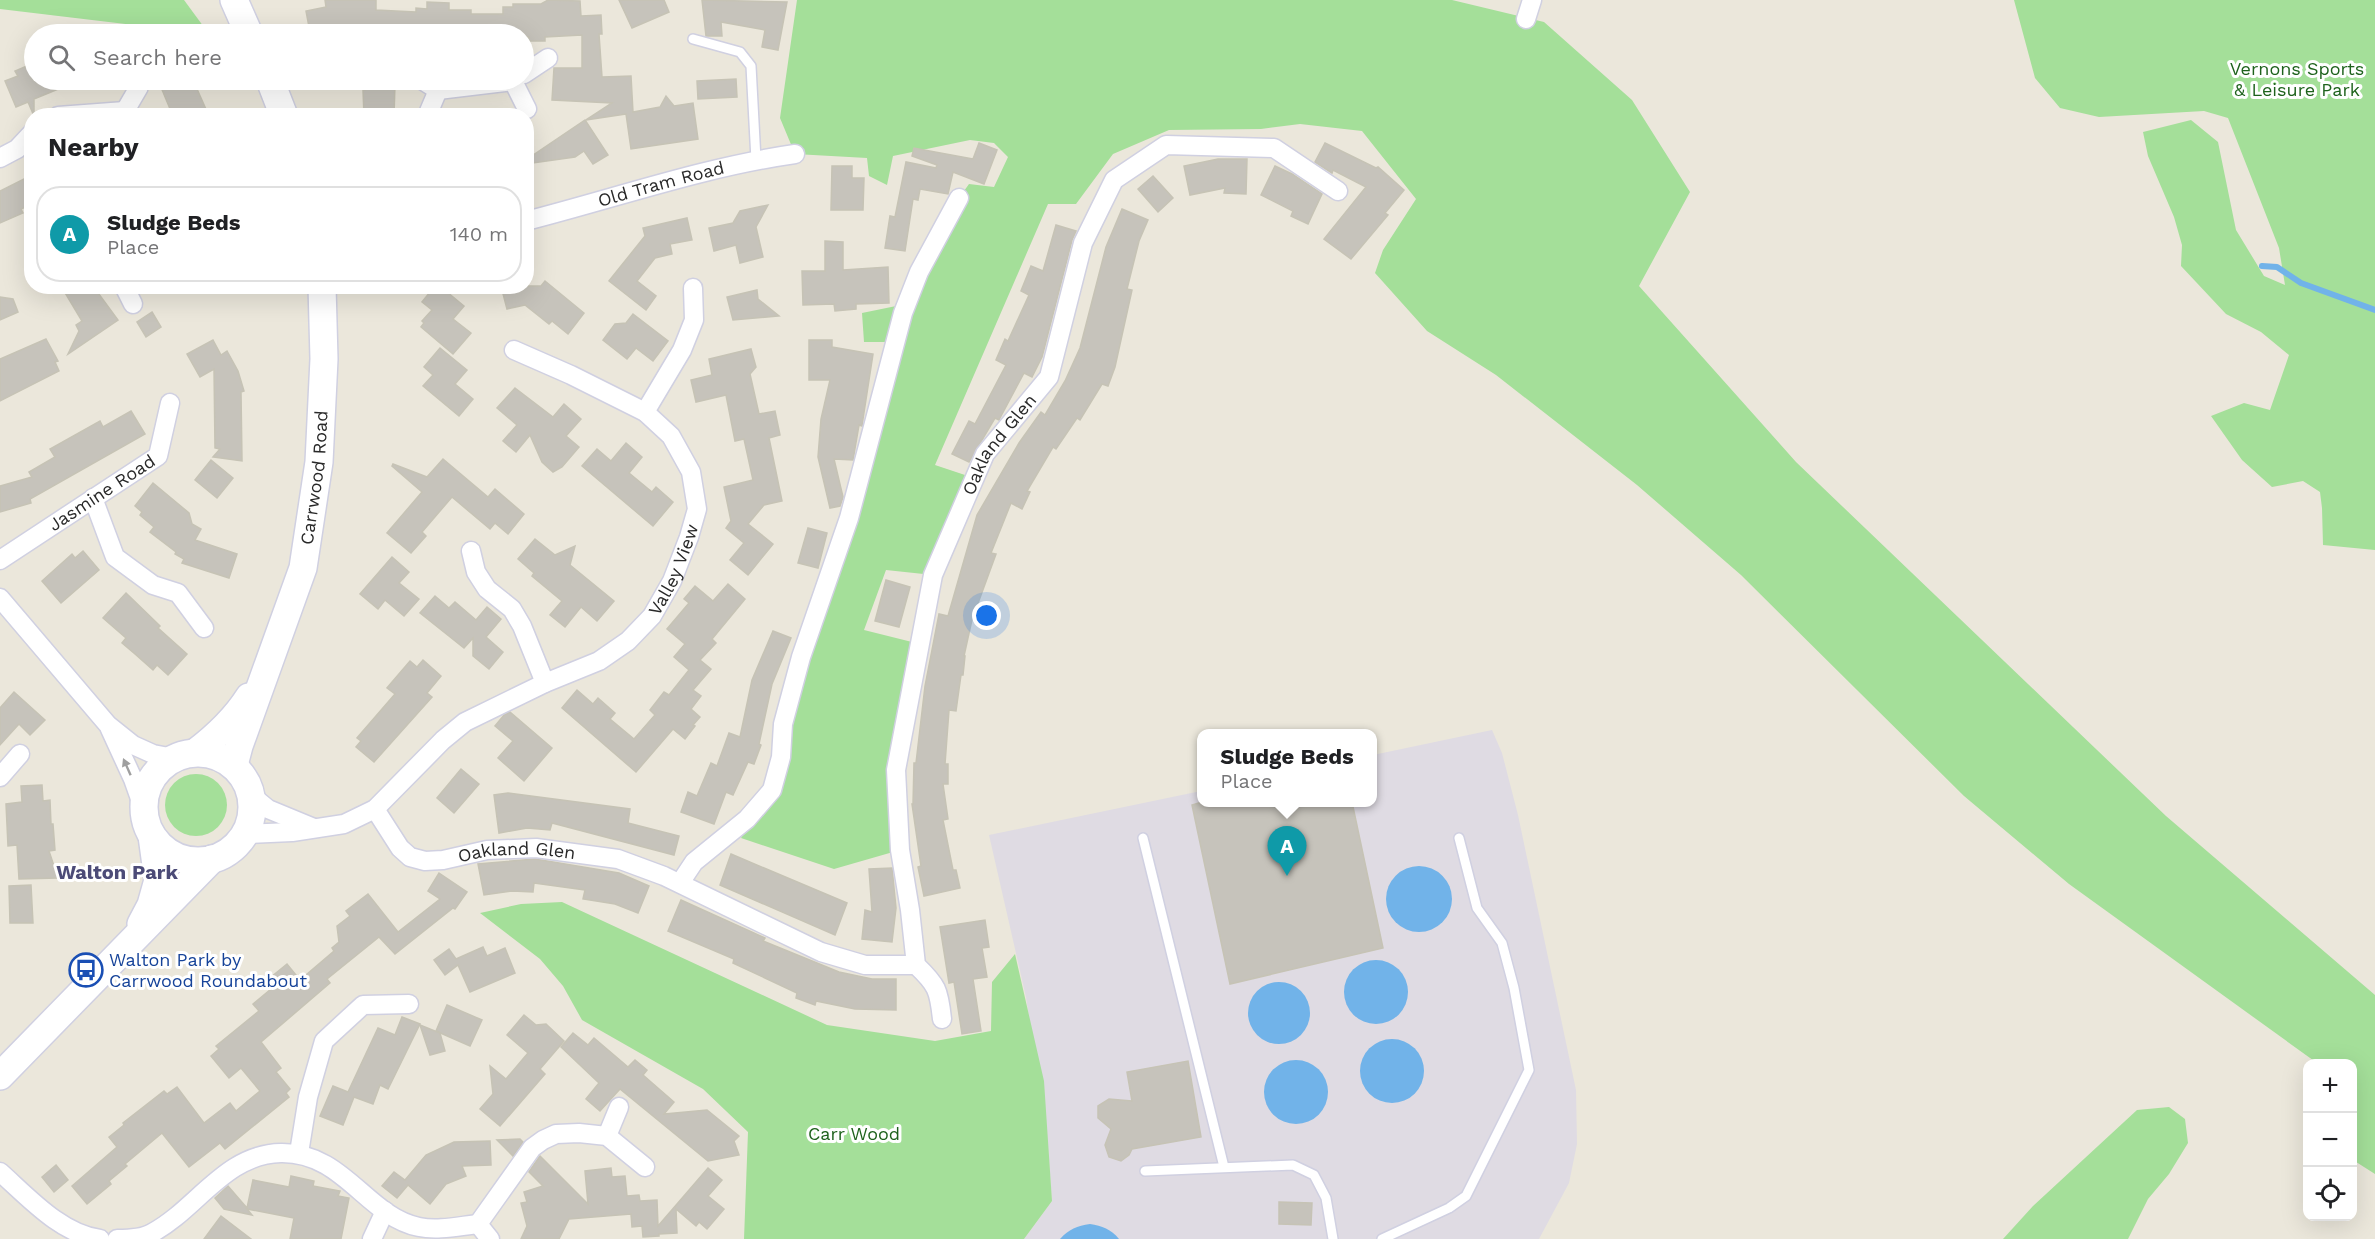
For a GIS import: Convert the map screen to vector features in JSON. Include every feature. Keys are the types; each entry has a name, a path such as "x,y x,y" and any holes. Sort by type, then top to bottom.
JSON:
{"street":[{"path":"234,0 245,24"},
{"path":"1526,19 1532,0"},
{"path":"534,67 548,58"},
{"path":"128,108 138,90"},
{"path":"275,90 281,108"},
{"path":"430,108 438,90"},
{"path":"521,90 527,108"},
{"path":"0,159 24,141"},
{"name":"Oakland Glen","path":"375,809 400,848 410,857 424,861 442,860 487,850 536,848 618,859 680,883 821,952 865,965 916,965 900,850 896,770 933,575 985,454 1049,377 1083,243 1114,180 1166,145 1274,148 1338,191"},
{"name":"Old Tram Road","path":"534,219 756,159 795,154"},
{"path":"680,883 694,862 747,819 772,790 782,757 783,724 801,657 849,518 903,313 919,272 959,198"},
{"path":"645,412 682,350 694,320 693,288"},
{"path":"128,294 133,304"},
{"name":"Carrwood Road","path":"234,765 303,568 319,462 327,294"},
{"name":"Valley View","path":"245,834 292,832 344,824 375,809 443,740 465,722 545,683 599,661 628,641 652,616 672,581 697,509 691,472 670,436 645,412 571,375 513,350"},
{"name":"Jasmine Road","path":"0,560 158,456 170,403"},
{"path":"93,498 115,557 153,585 178,593 204,628"},
{"path":"471,551 476,572 487,589 512,609 522,626 545,683"},
{"path":"0,598 108,725 133,745 153,754 213,754 234,765 243,776 251,795 252,815 245,834 237,845 225,854 212,859 189,861 167,852 152,836"},
{"name":"Carrwood Road","path":"185,755 217,736 241,709 269,664"},
{"path":"108,725 144,810 146,823 152,836 158,879 151,905 133,941"},
{"path":"0,777 20,754"},
{"path":"144,810 148,785 154,774 185,755"},
{"path":"251,795 268,809 315,829"},
{"path":"0,1076 212,859"},
{"path":"916,965 940,993 942,1019"},
{"path":"299,1154 308,1097 324,1041 363,1005 409,1005"},
{"path":"607,1136 619,1107"},
{"path":"117,1239 134,1238 152,1233 230,1170 256,1156 299,1154 331,1167 355,1184 385,1211 401,1221 420,1227 448,1228 478,1224 532,1148 556,1134 579,1133 607,1136 645,1167"},
{"path":"0,1172 63,1225 89,1238 100,1239"},
{"path":"372,1239 385,1211"},
{"path":"478,1224 490,1239"}],"lane":[{"path":"693,39 740,52 751,66 756,159"},
{"path":"1143,838 1224,1167"},
{"path":"1382,1239 1449,1208 1466,1196 1529,1070 1514,988 1502,943 1477,908 1459,838"},
{"path":"1145,1171 1293,1166 1314,1175 1326,1198 1333,1239"}],"shaded area":[{"path":"1492,730 1502,753 1518,815 1576,1090 1577,1144 1569,1183 1539,1239 1024,1239 1052,1201 1048,1147 1026,997 989,835 1197,792 1197,807 1377,807 1377,754"}],"green space":[{"path":"0,0 184,0 202,24 125,24 0,9"},
{"path":"797,0 1452,0 1544,22 1632,100 1690,192 1639,286 1796,462 2166,816 2375,995 2375,1174 2357,1163 2357,1059 2311,1059 2069,884 1964,796 1741,575 1637,485 1496,375 1427,331 1375,273 1383,250 1416,199 1362,131 1300,124 1261,129 1169,130 1113,154 1076,204 1048,204 935,465 974,478 933,575 886,570 864,630 920,644 896,770 900,850 834,869 741,838 772,790 894,342 864,342 862,313 901,305 959,198 969,184 994,187 1008,157 994,143 970,140 893,156 887,185 869,176 867,158 795,154 780,118"},
{"name":"Vernons Sports & Leisure Park","path":"2014,0 2375,0 2375,550 2323,545 2320,492 2303,481 2272,487 2242,460 2211,416 2244,403 2270,410 2289,355 2261,332 2226,314 2181,266 2182,245 2174,217 2148,156 2143,132 2191,120 2218,142 2236,230 2264,276 2285,285 2279,248 2228,118 2204,111 2099,117 2060,108 2035,78"},
{"path":"196,774 218,783 227,805 218,827 196,836 174,827 165,805 174,783"},
{"name":"Carr Wood","path":"562,902 827,1025 935,1041 991,1031 992,982 1015,954 1044,1081 1052,1201 1024,1239 744,1239 748,1132 703,1089 582,1020 563,986 540,959 480,913 521,904"},
{"path":"2169,1107 2185,1119 2188,1143 2169,1174 2148,1199 2128,1239 2003,1239 2033,1206 2137,1110"}],"water":[{"path":"1413,866 1425,866 1437,871 1447,881 1452,899 1450,912 1437,927 1425,932 1413,932 1401,927 1391,917 1386,905 1386,893 1391,881 1401,871"},
{"path":"1370,960 1382,960 1399,969 1406,980 1408,992 1406,1004 1399,1015 1382,1024 1370,1024 1358,1019 1349,1010 1344,998 1344,986 1349,974 1358,965"},
{"path":"1273,982 1285,982 1301,991 1308,1001 1310,1013 1308,1025 1301,1035 1285,1044 1273,1044 1262,1039 1253,1030 1248,1019 1248,1007 1253,996 1262,987"},
{"path":"1386,1039 1398,1039 1415,1048 1422,1059 1424,1071 1422,1083 1415,1094 1398,1103 1386,1103 1374,1098 1365,1089 1360,1077 1360,1065 1365,1053 1374,1044"},
{"path":"1290,1060 1302,1060 1319,1069 1326,1080 1328,1092 1326,1104 1319,1115 1302,1124 1290,1124 1278,1119 1269,1110 1264,1098 1264,1086 1269,1074 1278,1065"},
{"path":"1090,1224 1106,1228 1119,1239 1060,1239 1074,1228"}],"building":[{"path":"325,0 376,0 376,10 416,12 416,8 427,9 427,2 449,3 449,10 471,10 471,14 503,14 503,7 513,7 513,4 541,4 548,0 580,1 581,16 601,15 602,34 599,34 602,77 631,76 633,112 660,107 666,96 674,106 693,103 698,139 631,149 626,114 586,120 612,103 552,100 554,68 582,68 582,35 545,37 545,41 534,41 534,24 308,24 306,11 326,7"},
{"path":"619,0 664,0 669,12 632,28"},
{"path":"702,0 787,2 778,50 762,47 765,30 721,22 722,36 706,36"},
{"path":"24,67 24,90 56,90 34,99 34,108 31,108 28,102 16,107 5,81 18,76 15,71"},
{"path":"736,79 737,97 698,99 697,81"},
{"path":"162,90 197,90 205,108 170,108"},
{"path":"363,90 395,90 394,108 364,108"},
{"path":"585,120 608,155 593,164 584,151 575,157 534,163 534,155"},
{"path":"979,143 997,150 984,184 953,172 948,194 920,189 918,200 913,199 905,251 885,248 890,216 895,217 906,162 936,168 937,165 912,156 914,148 973,159"},
{"path":"1325,143 1378,167 1404,190 1385,213 1388,215 1351,259 1324,239 1366,187 1333,170 1332,173 1315,162"},
{"path":"1218,159 1247,159 1246,194 1224,193 1225,188 1190,195 1184,166"},
{"path":"832,166 852,166 852,178 864,178 863,210 831,210"},
{"path":"1275,166 1292,174 1322,194 1308,224 1291,216 1293,211 1261,195"},
{"path":"1153,176 1173,198 1158,212 1138,189"},
{"path":"24,179 24,208 21,209 23,213 0,223 0,191"},
{"path":"768,205 756,227 763,257 740,263 736,245 714,251 709,228 733,223 740,211"},
{"path":"1122,209 1148,220 1139,241 1127,289 1132,290 1115,367 1108,386 1102,384 1080,420 1077,418 1056,449 1053,447 1027,491 1030,492 1022,509 1011,503 991,553 996,554 977,606 975,606 964,656 956,711 949,710 945,764 948,764 948,784 943,784 948,819 943,820 953,870 956,870 960,888 924,896 918,867 921,866 912,804 914,763 916,763 925,686 939,614 948,616 977,515 1019,443 1041,412 1045,415 1065,381 1080,348 1106,247"},
{"path":"687,218 692,240 670,244 672,254 655,258 637,281 656,296 646,310 609,281 645,236 643,228"},
{"path":"1056,225 1076,231 1042,357 1032,377 1024,373 999,420 995,418 969,462 952,454 969,421 975,424 1006,365 996,360 1005,339 1008,341 1029,295 1021,291 1031,266 1043,271"},
{"path":"825,241 843,242 843,270 888,267 889,303 856,304 856,309 835,311 834,304 803,305 802,271 825,271"},
{"path":"545,281 584,313 568,334 552,321 549,324 525,305 507,309 503,294 534,294 534,286 541,286"},
{"path":"757,290 758,299 779,316 733,320 727,297"},
{"path":"66,294 99,294 118,320 68,354 79,331 76,325 82,321"},
{"path":"428,294 449,294 464,306 453,319 471,333 453,354 421,327 424,323 422,321 432,310 422,302"},
{"path":"0,297 13,299 18,312 0,320"},
{"path":"152,312 161,327 146,337 137,322"},
{"path":"633,314 668,341 653,361 636,348 627,359 603,340 615,324 626,323"},
{"path":"46,339 58,361 55,362 59,371 0,401 0,359"},
{"path":"213,340 221,355 227,351 238,371 244,391 241,392 242,461 213,457 220,449 215,448 214,369 200,377 187,354"},
{"path":"809,340 832,340 832,347 873,354 862,426 859,425 853,460 834,459 843,497 840,506 830,508 818,457 821,419 830,380 809,380"},
{"path":"440,348 467,370 455,384 473,399 459,416 423,386 433,375 424,367"},
{"path":"751,349 756,367 750,374 759,414 775,411 780,435 769,438 782,501 764,505 748,524 773,544 748,575 730,560 744,543 726,528 731,521 724,487 753,480 744,439 735,441 726,395 696,402 691,380 712,375 709,359"},
{"path":"515,388 553,417 564,404 581,419 566,436 579,447 562,467 553,472 542,462 530,435 516,452 503,441 517,425 497,408"},
{"path":"131,411 145,434 30,499 31,503 0,512 0,486 32,477 29,472 55,457 50,449 100,421 103,427"},
{"path":"626,443 642,457 629,473 652,492 656,487 673,502 653,526 582,466 597,449 611,461"},
{"path":"443,459 488,497 495,489 524,514 508,534 495,523 490,529 452,497 422,532 426,536 411,553 387,533 422,492 392,466 393,464 427,477"},
{"path":"211,460 233,478 217,498 195,480"},
{"path":"153,483 189,513 192,524 201,529 195,540 237,554 229,578 182,563 184,559 150,532 154,527 140,515 142,512 135,506"},
{"path":"808,528 827,533 818,568 798,563"},
{"path":"535,539 555,555 575,546 570,565 614,601 597,621 581,607 565,627 550,615 562,601 532,576 534,573 518,559"},
{"path":"83,551 99,570 61,603 42,581 72,554 75,558"},
{"path":"392,557 409,572 399,583 419,599 404,616 385,600 378,609 360,594"},
{"path":"886,580 910,587 899,627 875,621"},
{"path":"728,584 745,599 712,639 716,643 700,660 711,669 693,690 701,696 691,709 700,717 685,739 673,729 636,772 562,708 577,690 593,704 598,698 615,713 610,719 634,739 655,715 650,710 664,692 669,695 689,670 674,657 685,644 667,629 689,603 684,599 695,586 713,601"},
{"path":"126,593 160,626 158,628 187,654 168,675 157,665 153,670 122,643 126,638 103,618"},
{"path":"435,596 449,608 455,602 476,620 487,607 501,619 486,637 503,652 489,669 473,656 473,638 464,648 420,613"},
{"path":"773,631 791,638 772,684 759,744 761,745 754,764 748,762 733,795 726,792 714,824 681,812 688,792 697,796 711,763 717,766 729,733 740,737 752,680"},
{"path":"423,660 441,676 427,693 432,697 374,762 356,747 361,741 357,738 395,694 387,688 410,661 417,667"},
{"path":"14,692 45,720 30,735 19,724 0,745 0,708"},
{"path":"510,712 552,748 524,781 498,758 513,741 495,726 504,715"},
{"path":"461,769 479,784 454,813 437,798"},
{"path":"42,785 43,801 50,800 55,850 49,851 58,878 19,879 17,845 8,846 6,804 22,802 21,786"},
{"path":"508,793 630,809 628,823 679,836 674,855 552,823 550,830 527,828 499,833 494,795"},
{"path":"1197,804 1197,807 1353,807 1383,948 1230,984 1192,805"},
{"path":"731,854 847,903 835,935 720,885"},
{"path":"535,859 619,873 649,886 638,913 615,904 583,899 585,890 534,883 533,892 512,891 484,895 478,864"},
{"path":"892,868 896,908 892,942 862,939 865,910 872,912 869,869"},
{"path":"439,873 467,892 455,909 453,908 395,954 379,937 327,979 330,983 261,1042 281,1068 276,1072 290,1089 286,1093 289,1097 225,1149 220,1143 189,1167 162,1133 125,1164 127,1166 109,1181 111,1184 87,1204 72,1186 117,1147 109,1137 164,1091 167,1094 177,1087 204,1123 230,1103 236,1111 260,1091 241,1068 229,1078 211,1056 219,1049 216,1046 259,1011 253,1004 277,984 271,977 287,964 300,980 334,951 332,948 339,942 337,926 350,916 346,911 368,894 398,932 440,899 428,891"},
{"path":"31,885 33,923 10,923 9,886"},
{"path":"681,900 765,938 763,941 839,972 872,979 896,979 896,1010 855,1009 816,1001 815,1005 796,998 797,993 733,963 734,959 668,931"},
{"path":"985,920 989,947 982,948 987,977 973,979 981,1031 962,1034 954,982 949,983 940,927"},
{"path":"483,947 487,956 505,948 515,973 470,992 458,965 445,975 434,960 449,949 456,959"},
{"path":"447,1005 482,1020 470,1046 436,1031"},
{"path":"524,1015 536,1025 546,1024 564,1041 540,1069 545,1074 500,1126 480,1109 493,1094 490,1066 506,1079 528,1053 507,1035"},
{"path":"402,1017 420,1024 388,1089 380,1085 373,1104 354,1097 343,1125 320,1116 333,1086 348,1092 378,1028 395,1035"},
{"path":"420,1025 440,1033 445,1051 430,1055"},
{"path":"573,1033 588,1045 594,1038 628,1067 635,1060 647,1070 643,1075 674,1102 664,1114 707,1110 739,1136 734,1141 739,1155 708,1161 620,1089 600,1111 586,1099 599,1083 561,1047"},
{"path":"1188,1061 1201,1137 1132,1149 1129,1155 1121,1161 1109,1157 1105,1145 1111,1129 1098,1118 1098,1106 1109,1099 1132,1101 1127,1072"},
{"path":"520,1139 523,1142 513,1156 497,1140"},
{"path":"490,1141 491,1165 462,1166 466,1176 446,1184 430,1204 408,1185 397,1198 382,1186 394,1172 405,1180 426,1155 454,1142"},
{"path":"540,1156 588,1204 585,1171 611,1168 612,1177 625,1176 627,1196 639,1195 640,1201 657,1200 658,1226 708,1168 722,1180 708,1196 724,1209 707,1229 699,1222 696,1226 676,1209 677,1233 643,1237 642,1226 632,1227 631,1214 569,1219 559,1239 521,1239 527,1226 521,1203 527,1202 524,1192 543,1186 529,1172"},
{"path":"56,1165 68,1180 54,1192 42,1177"},
{"path":"291,1176 314,1181 313,1186 340,1191 338,1196 349,1198 341,1239 290,1239 294,1218 247,1209 252,1215 224,1209 215,1198 228,1186 247,1208 253,1180 289,1187"},
{"path":"1279,1202 1312,1203 1311,1225 1279,1224"},
{"path":"221,1216 251,1239 204,1239"}],"waterway":[{"path":"2262,266 2277,267 2301,283 2375,310"}],"place":[{"name":"Sludge Beds","path":"1287,876"},
{"name":"Walton Park by Carrwood Roundabout","path":"86,970"}],"district":[{"name":"Walton Park","path":"117,872"}]}
